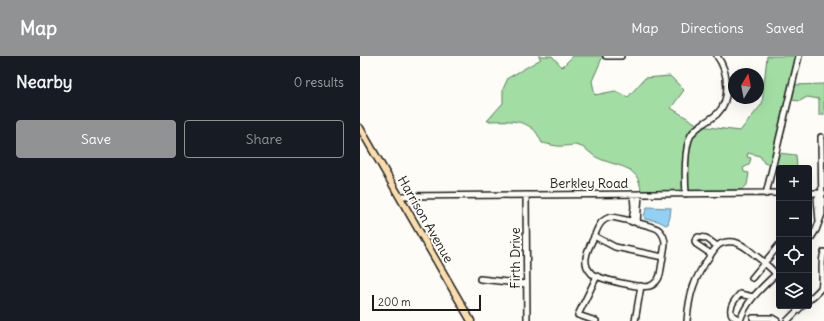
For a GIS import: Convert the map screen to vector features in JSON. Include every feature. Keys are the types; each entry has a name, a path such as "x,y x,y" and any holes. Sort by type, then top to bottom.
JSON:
{"main road":[{"name":"Harrison Avenue","path":"360,129 471,321"}],"street":[{"path":"606,56 621,56"},
{"path":"686,194 686,151 689,139 693,132 717,113 722,106 727,86 722,64 717,56"},
{"path":"766,194 799,56"},
{"path":"812,237 819,222 822,209 820,137"},
{"name":"Berkley Road","path":"400,196 776,193"},
{"path":"633,194 634,223"},
{"path":"634,223 639,214 639,194"},
{"name":"Firth Drive","path":"526,195 527,321"},
{"path":"616,218 655,228 661,232 665,240 658,280 652,286 648,287 606,280 597,276 590,271 586,262 586,256 594,236 599,224 606,219 616,218"},
{"path":"594,236 615,247 663,256"},
{"path":"711,254 696,244 695,241 698,236 706,238 717,246"},
{"path":"687,321 691,293 695,281 700,270 717,246 728,242 742,245 765,262 776,273"},
{"path":"752,278 776,249"},
{"path":"812,297 821,288 823,279 822,256 824,252"},
{"path":"596,321 578,315 597,276"},
{"path":"753,297 740,294 730,310 734,318 740,320 753,297 776,277"},
{"path":"480,279 526,284"},
{"path":"635,321 641,286"},
{"path":"787,321 799,309"},
{"path":"753,318 772,318 777,321"}],"green space":[{"path":"538,56 552,56 562,67 573,56 603,56 592,81 595,95 615,91 628,97 645,78 670,76 684,90 671,108 700,126 740,131 762,104 764,104 767,56 796,56 793,85 824,84 824,115 819,115 819,99 807,97 800,101 791,100 778,153 796,155 797,165 776,165 776,173 774,173 775,166 764,163 760,156 748,153 747,157 751,158 749,165 743,168 744,172 749,173 747,185 742,190 641,191 636,176 631,171 598,158 582,147 575,145 559,146 542,143 536,132 526,124 519,122 487,121 503,103 503,89 508,78 541,59"}],"water":[{"path":"647,207 671,208 668,224 666,225 658,221 645,219 644,216"}]}
